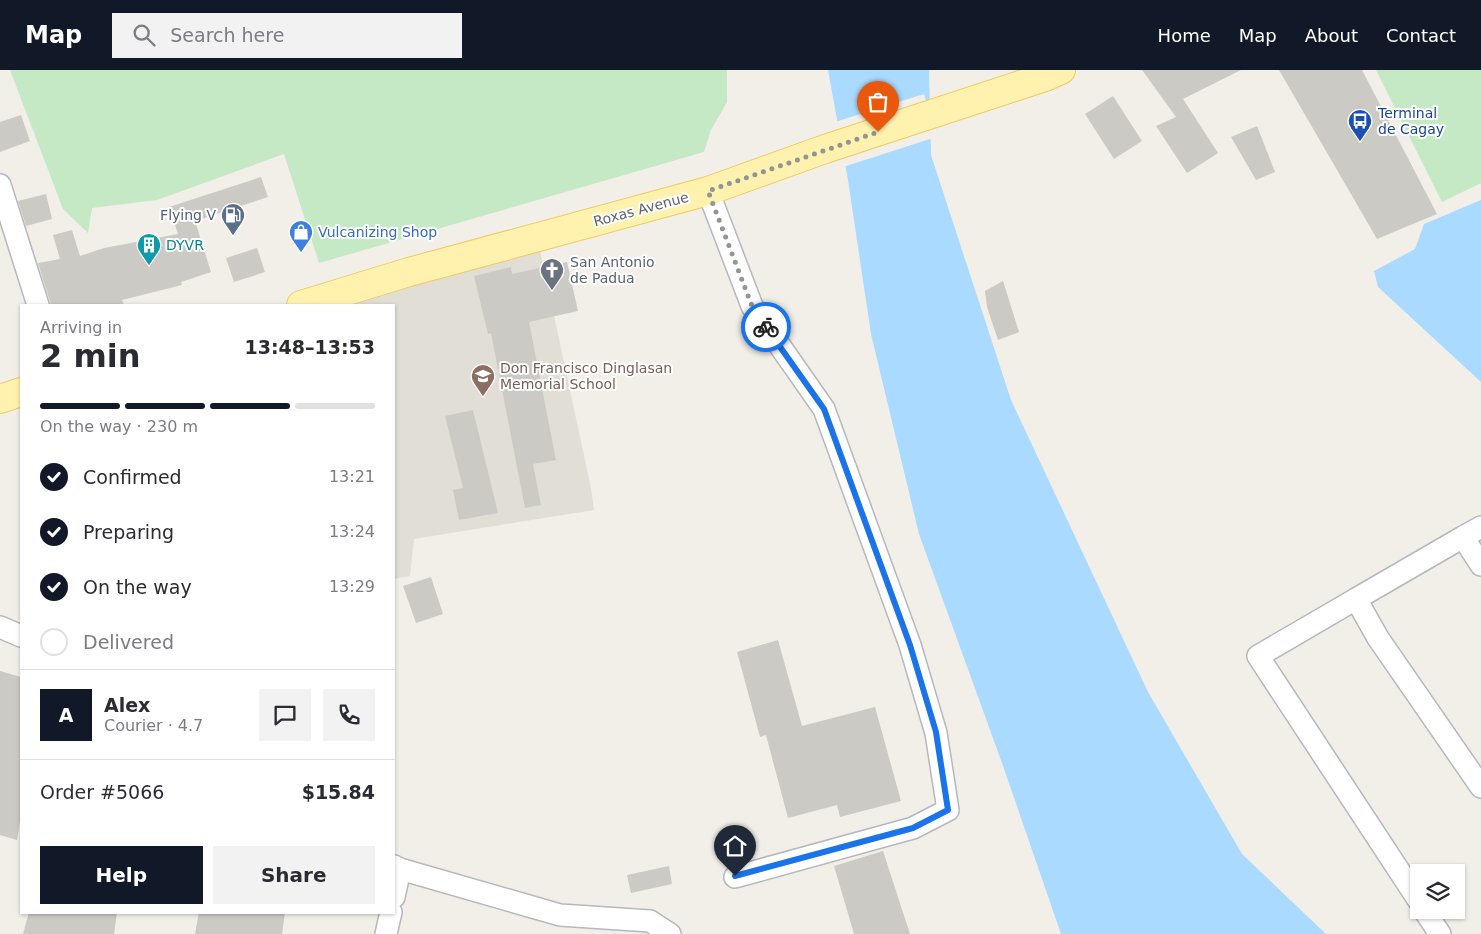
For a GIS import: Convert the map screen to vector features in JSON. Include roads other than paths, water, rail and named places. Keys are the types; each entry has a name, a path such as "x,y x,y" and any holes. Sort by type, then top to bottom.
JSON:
{"main road":[{"name":"Roxas Avenue","path":"304,304 409,272 708,191 825,149 1061,70"},
{"path":"0,399 20,392"}],"street":[{"path":"0,186 38,304"},
{"path":"708,191 752,306 824,409 910,645 936,732 948,810 913,828 735,876"},
{"path":"1410,887 1258,656 1472,532 1481,565"},
{"path":"1356,599 1378,638 1481,787"},
{"path":"0,627 20,636"},
{"path":"395,888 397,867 560,915 650,921 670,934"},
{"path":"386,934 391,914"},
{"path":"1430,919 1440,934"}],"water":[{"path":"828,70 929,70 931,155 1011,400 1148,692 1242,854 1326,934 1061,934 1002,763 919,534 871,334 848,180"},
{"path":"1481,200 1481,382 1378,287 1374,271 1415,249 1424,224"}],"place":[{"name":"Terminal de Cagay","path":"1360,142"},
{"name":"Flying V","path":"233,236"},
{"name":"Vulcanizing Shop","path":"301,253"},
{"name":"DYVR","path":"149,266"},
{"name":"San Antonio de Padua","path":"552,291"},
{"name":"Don Francisco Dinglasan Memorial School","path":"483,397"}]}
